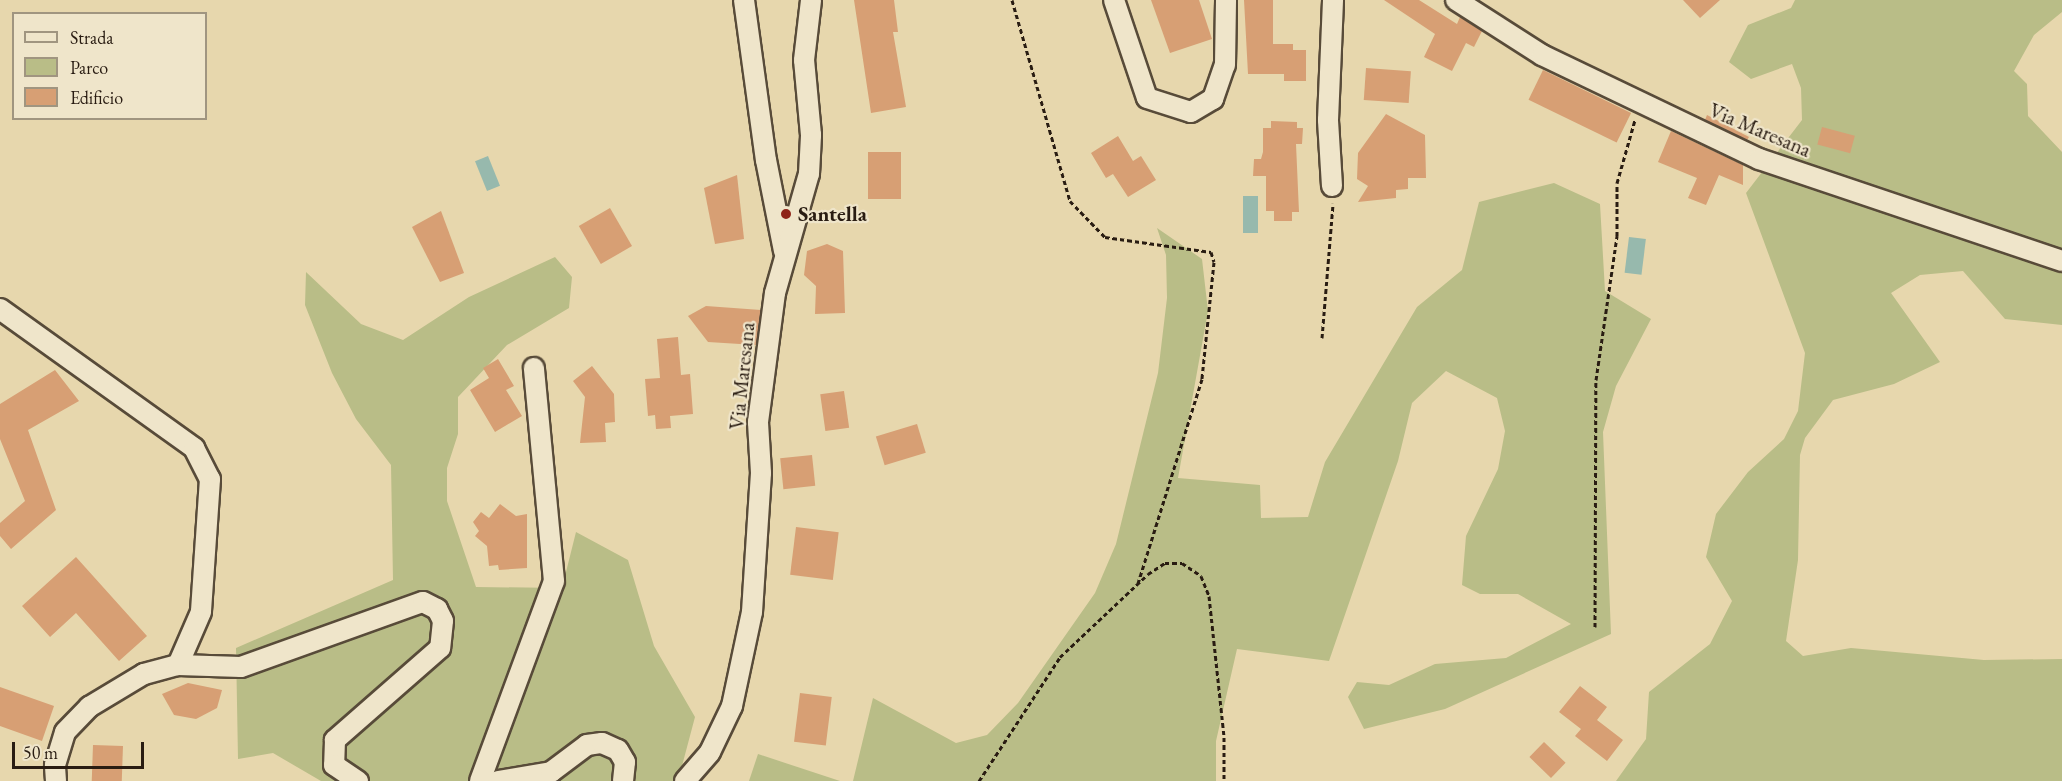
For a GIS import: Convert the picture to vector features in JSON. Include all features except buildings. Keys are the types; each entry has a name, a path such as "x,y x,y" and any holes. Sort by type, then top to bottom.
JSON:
{"street":[{"path":"744,0 765,160 785,254"},
{"name":"Via Maresana","path":"685,781 710,752 732,706 752,612 761,473 758,422 785,254 809,174 811,135 804,60 811,0"},
{"path":"1114,0 1147,98 1191,112 1214,99 1225,65 1226,0"},
{"path":"1332,186 1333,0"},
{"name":"Via Maresana","path":"1457,0 1542,55 1641,105 1759,159 2062,261"},
{"path":"0,309 194,448 210,478 201,612 178,665"},
{"path":"480,781 554,581 534,368"},
{"path":"56,781 55,765 65,732 89,707 144,674 178,665 241,667 408,604 423,602 437,609 445,632 440,648 344,727 335,740 334,765 358,781"},
{"path":"498,781 550,772 587,745 602,743 618,750 625,762 623,781"}],"path":[{"path":"1012,0 1070,201 1106,237 1210,252 1214,262 1202,379 1137,582"},
{"path":"1595,627 1596,380 1617,236 1617,183 1641,105"},
{"path":"1322,338 1332,249 1332,186"},
{"path":"979,781 1060,657 1137,582 1165,563 1182,563 1201,576 1209,596 1214,634 1224,781"}],"green space":[{"path":"1795,0 2062,0 2062,12 2034,35 2014,71 2027,84 2028,116 2062,152 2062,325 2005,319 1963,271 1920,275 1891,293 1940,362 1894,384 1833,400 1805,438 1800,455 1798,560 1786,641 1803,656 1851,648 1984,660 2062,659 2062,781 1616,781 1646,739 1649,692 1710,644 1732,601 1706,557 1716,514 1748,472 1784,439 1798,411 1805,353 1746,193 1802,120 1801,88 1792,64 1751,79 1729,62 1748,25 1791,8"},
{"path":"1554,183 1600,204 1605,291 1651,319 1616,386 1603,432 1611,634 1445,709 1364,729 1348,697 1357,682 1389,685 1435,664 1506,658 1571,624 1518,594 1480,594 1462,585 1466,536 1498,469 1505,431 1497,398 1446,371 1412,403 1398,461 1329,661 1237,649 1216,741 1216,781 853,781 873,698 956,743 987,735 1018,703 1095,593 1116,544 1158,373 1167,298 1166,255 1157,228 1202,259 1208,311 1178,478 1260,485 1261,518 1308,517 1325,462 1417,307 1462,270 1479,202"},
{"path":"555,257 572,277 569,308 507,345 458,397 458,434 447,468 447,501 476,587 562,588 576,532 628,560 654,646 695,717 678,781 321,781 273,753 238,759 236,648 393,580 391,465 356,419 332,373 305,305 306,272 361,324 403,340 469,297"},
{"path":"758,754 840,781 749,781"}],"water":[{"path":"488,156 500,186 487,191 475,161"},
{"path":"1243,196 1258,196 1258,233 1243,233"},
{"path":"1629,237 1646,239 1641,275 1625,273"}],"place":[{"name":"Santella","path":"786,214"}]}
